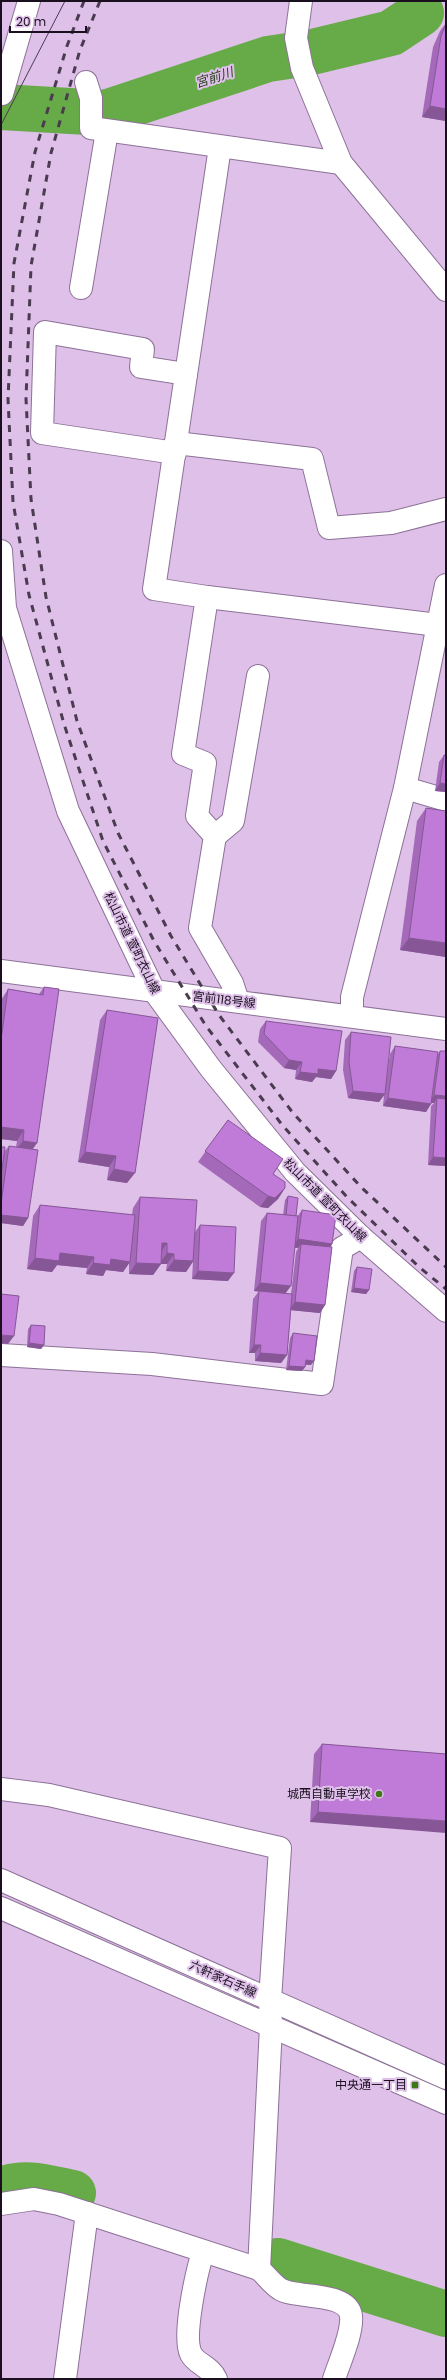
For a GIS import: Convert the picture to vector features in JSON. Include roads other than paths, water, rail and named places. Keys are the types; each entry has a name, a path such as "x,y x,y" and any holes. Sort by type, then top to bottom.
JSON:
{"street":[{"path":"2,94 29,1"},
{"path":"301,1 296,38 302,68 341,163 446,290"},
{"path":"82,288 99,130 89,90"},
{"path":"99,130 341,163"},
{"path":"220,147 154,589 207,597 438,625"},
{"path":"186,374 141,367 143,349 45,332 42,433 176,448 312,459 329,528 391,523 446,510"},
{"name":"松山市道 萱町衣山線","path":"1,551 5,608 68,810 154,991 254,1123 295,1172 360,1237 446,1311"},
{"path":"352,1016 352,997 438,662 438,625 446,585"},
{"path":"207,597 183,754 205,763 197,816 215,836"},
{"path":"1,632 5,608"},
{"path":"238,1001 232,983 200,928 215,836 233,820 258,676"},
{"path":"405,788 446,800"},
{"name":"宮前118号線","path":"1,971 446,1029"},
{"path":"1,1355 152,1364 322,1384 342,1248 360,1237"},
{"path":"1,1789 49,1795 280,1848 270,2000 271,2026 259,2269"},
{"name":"六軒家石手線","path":"1,1880 446,2078"},
{"name":"六軒家石手線","path":"1,1908 446,2103"},
{"path":"1,2204 34,2199 59,2204 259,2269 280,2289 330,2298 345,2306 351,2316 349,2331 334,2379"},
{"path":"65,2379 87,2213"},
{"path":"203,2252 196,2274 187,2344 191,2355 212,2370 216,2379"}],"waterway":[{"name":"宮前川","path":"1,107 105,113 268,59 308,53 391,33 421,13"},
{"path":"1,2190 10,2187 28,2185 73,2193"},
{"path":"278,2261 446,2314"}],"tram line":[{"path":"1,125 65,1"}],"railway":[{"path":"84,1 67,46 35,152 14,263 8,399 13,502 29,595 64,724 103,841 154,941 206,1026 283,1126 347,1197 419,1267 446,1289"},
{"path":"100,1 80,50 51,153 31,266 26,399 31,499 46,597 77,721 118,833 171,936 219,1015 293,1113 361,1187 446,1267"}],"place":[{"name":"城西自動車学校","path":"379,1794"},
{"name":"中央通一丁目","path":"415,2085"}]}
